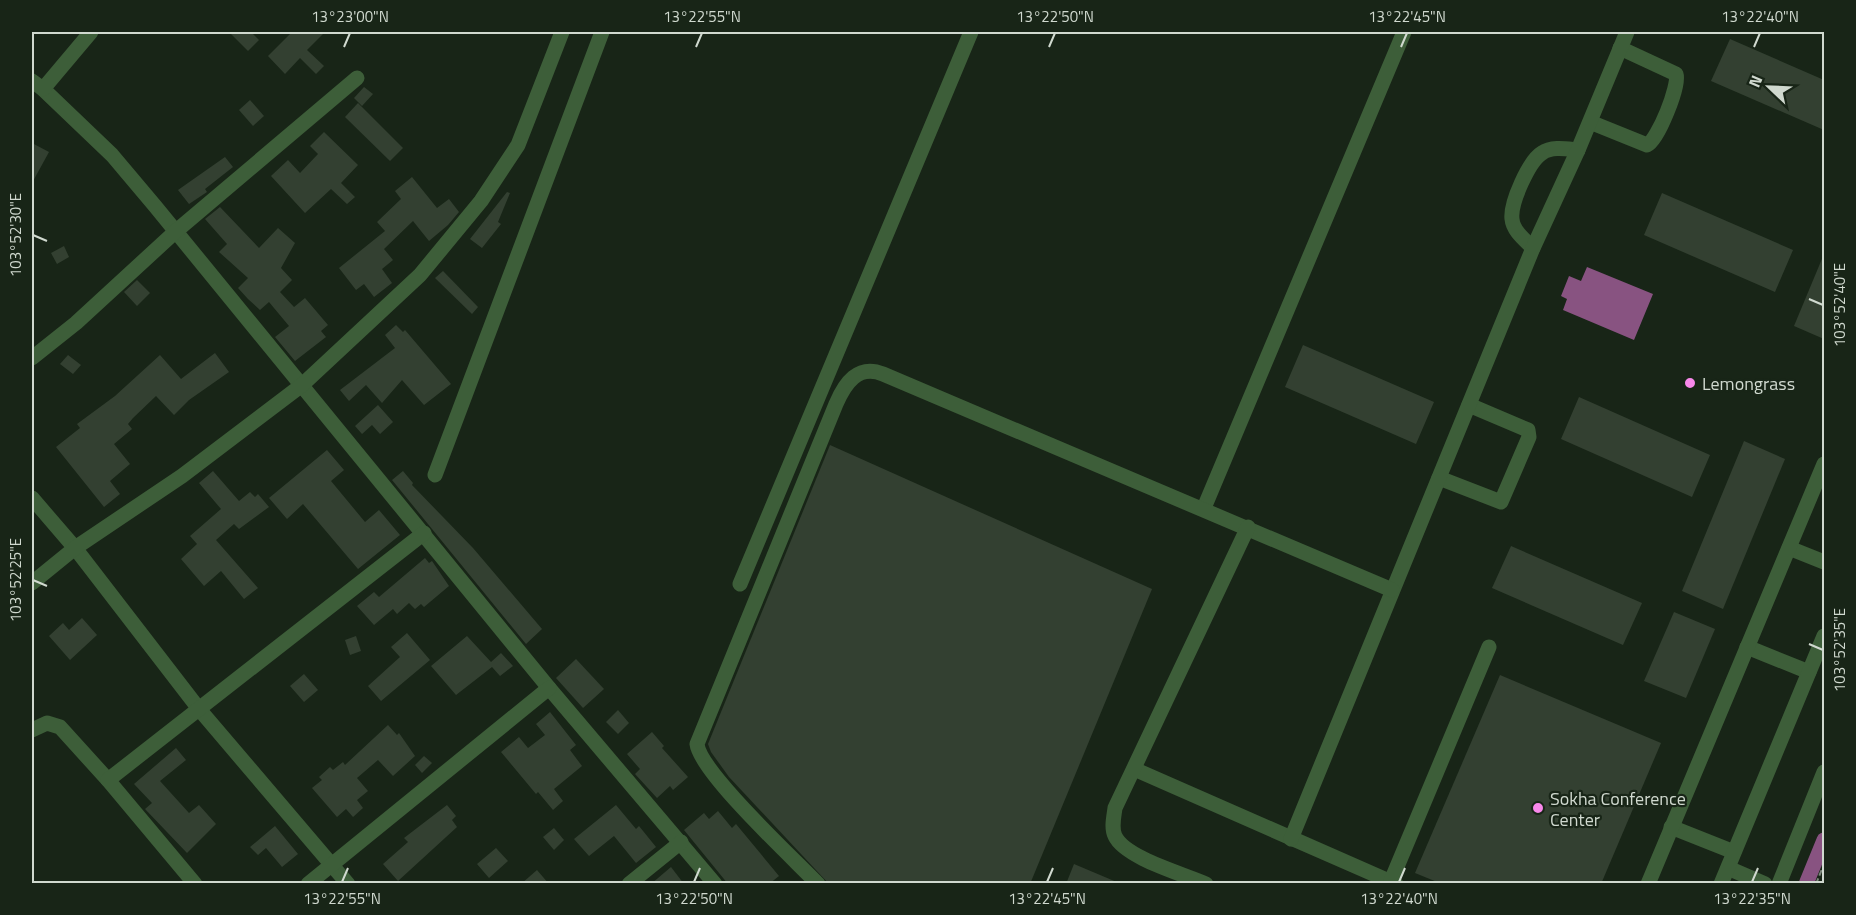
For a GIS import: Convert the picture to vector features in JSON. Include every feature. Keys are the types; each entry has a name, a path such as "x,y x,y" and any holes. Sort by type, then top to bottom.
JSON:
{"street":[{"path":"91,32 37,85 112,155 549,688 715,884"},
{"path":"32,583 75,548 182,477 302,385 420,275 503,170 518,145 562,32"},
{"path":"435,476 602,32"},
{"path":"740,584 971,32"},
{"path":"1204,508 1404,32"},
{"path":"1291,839 1533,248 1578,150 1627,32"},
{"path":"1590,122 1647,145 1653,142 1660,128 1676,87 1676,74 1620,48"},
{"path":"32,358 117,287 175,232 357,78"},
{"path":"1533,248 1515,228 1512,218 1513,204 1531,163 1543,152 1555,149 1578,150"},
{"path":"818,884 706,765 698,744 836,404 849,381 864,371 876,371 1204,508 1392,590"},
{"path":"1439,478 1500,502 1530,437 1528,430 1469,405"},
{"path":"1648,884 1824,464"},
{"path":"32,498 75,548 199,709 348,884"},
{"path":"1206,884 1126,849 1115,836 1116,808 1248,527"},
{"path":"108,780 424,533"},
{"path":"1789,548 1824,562"},
{"path":"1721,884 1824,636"},
{"path":"1134,769 1394,882 1489,647"},
{"path":"1747,647 1809,672"},
{"path":"308,884 549,688"},
{"path":"32,730 39,724 47,723 60,728 108,780 195,884"},
{"path":"1779,884 1824,772"},
{"path":"1671,826 1734,852"},
{"path":"628,884 681,842"},
{"path":"1728,868 1765,884"}],"path":[{"path":"1816,884 1824,864"}],"shaded area":[{"path":"1587,267 1653,294 1634,340 1563,310 1567,299 1561,296 1569,276 1581,281"}],"building":[{"path":"229,32 251,32 259,40 248,51"},
{"path":"292,32 325,32 307,50 324,66 316,74 300,58 285,74 268,56"},
{"path":"1730,39 1824,80 1824,130 1711,81"},
{"path":"364,87 373,94 362,106 354,98"},
{"path":"250,100 264,116 253,126 239,110"},
{"path":"358,103 403,148 390,161 345,117"},
{"path":"324,132 358,165 341,183 355,197 347,204 331,189 305,213 271,176 288,160 300,173 318,154 310,146"},
{"path":"32,143 49,152 32,183"},
{"path":"225,157 233,167 205,189 207,192 189,204 178,190"},
{"path":"412,177 437,208 449,199 459,212 429,241 413,221 384,249 393,260 382,269 392,283 374,297 364,284 356,290 339,268 385,231 377,222 401,199 395,191"},
{"path":"507,192 510,193 498,222 501,224 482,248 470,239"},
{"path":"1662,193 1793,250 1775,292 1644,235"},
{"path":"220,207 259,248 278,228 295,243 281,268 292,280 280,292 294,307 305,298 328,325 321,331 326,337 295,361 275,337 289,326 269,302 260,310 248,299 238,288 248,278 219,252 227,244 205,219"},
{"path":"64,246 69,257 57,264 51,253"},
{"path":"1824,254 1824,339 1794,326"},
{"path":"443,271 478,307 472,314 435,278"},
{"path":"137,280 150,293 137,306 124,292"},
{"path":"396,325 403,332 405,330 451,384 424,405 402,380 382,403 366,385 349,401 340,390 395,348 385,335"},
{"path":"1303,345 1434,402 1416,444 1285,387"},
{"path":"215,353 229,372 189,400 174,415 156,396 128,424 132,429 114,444 130,464 110,481 120,494 104,507 56,447 80,428 77,424 115,396 160,355 181,379"},
{"path":"68,355 81,365 73,374 60,364"},
{"path":"1579,397 1710,455 1692,497 1561,439"},
{"path":"378,405 393,422 380,434 372,425 362,434 355,426"},
{"path":"1744,441 1785,459 1723,609 1682,591"},
{"path":"830,445 1152,589 1030,884 829,884 729,777 711,752 708,744"},
{"path":"327,450 344,470 331,481 365,522 379,510 400,535 358,569 303,504 287,519 269,498"},
{"path":"213,471 239,501 250,492 255,497 258,494 269,507 239,529 234,524 216,540 258,588 244,599 221,571 204,586 181,559 197,544 190,536 221,509 199,483"},
{"path":"403,471 413,483 412,485 473,548 542,629 526,644 392,480"},
{"path":"1511,546 1642,603 1623,645 1492,588"},
{"path":"425,558 429,563 432,561 449,586 424,607 421,604 415,609 409,603 397,614 393,609 374,625 357,606 374,592 379,597"},
{"path":"1674,612 1715,629 1686,698 1644,681"},
{"path":"82,618 97,635 70,660 49,636 63,623 69,630"},
{"path":"407,633 430,660 381,701 368,686 400,657 391,647"},
{"path":"356,636 361,651 350,655 345,640"},
{"path":"467,636 491,662 501,653 513,666 500,676 492,667 456,695 431,666"},
{"path":"576,659 604,689 583,708 556,678"},
{"path":"304,674 318,690 304,702 290,686"},
{"name":"Sokha Conference Center","path":"1500,675 1661,743 1601,884 1442,884 1415,873"},
{"path":"618,710 629,723 618,734 606,722"},
{"path":"550,712 576,745 570,750 582,766 554,789 563,801 553,810 538,792 536,794 501,752 519,737 528,748 545,735 536,724"},
{"path":"388,725 397,735 399,733 415,756 393,776 378,760 357,778 368,791 357,800 363,808 353,817 346,809 337,817 312,788 322,780 319,777 330,767 333,770 343,762 345,765"},
{"path":"652,732 664,746 662,748 688,777 673,790 670,786 657,798 635,774 640,769 627,754"},
{"path":"176,748 186,760 160,781 189,813 199,805 216,824 187,853 145,809 152,803 134,784"},
{"path":"424,756 432,763 422,773 415,765"},
{"path":"447,805 456,816 452,820 457,827 398,881 383,864 408,842 404,838"},
{"path":"616,805 636,829 639,826 656,847 636,863 614,836 589,856 574,839"},
{"path":"718,811 732,828 736,824 779,876 769,884 728,884 684,830 704,813 709,819"},
{"path":"275,826 298,854 282,867 266,848 258,855 250,847"},
{"path":"554,828 564,840 554,850 543,837"},
{"path":"496,848 508,861 489,878 477,864"},
{"path":"1074,864 1119,883 1119,884 1066,884"},
{"path":"671,867 684,884 651,884"},
{"path":"537,870 549,884 521,884"}],"waterway":[{"path":"1806,884 1824,840"}],"place":[{"name":"Lemongrass","path":"1690,383"},
{"name":"Sokha Conference Center","path":"1538,808"}]}
